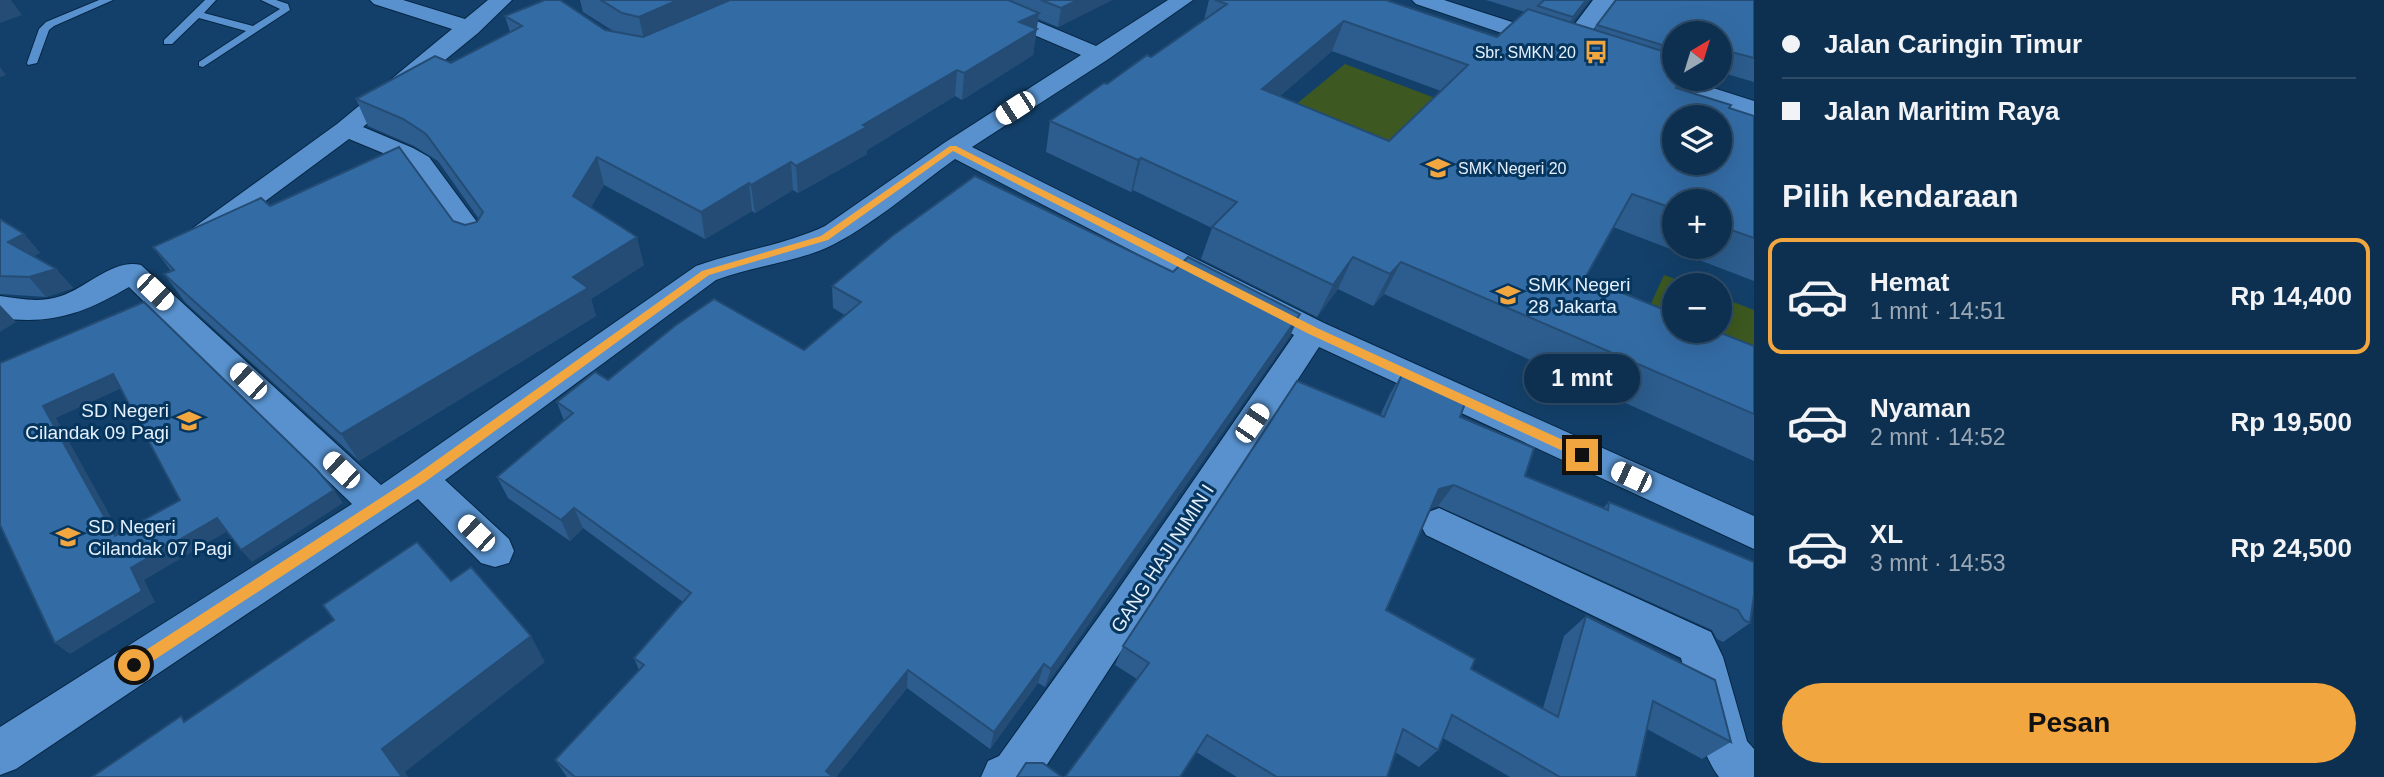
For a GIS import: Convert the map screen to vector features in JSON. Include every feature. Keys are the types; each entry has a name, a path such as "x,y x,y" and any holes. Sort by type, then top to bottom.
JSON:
{"street":[{"path":"380,0 470,28"},
{"path":"196,240 346,129 501,0"},
{"path":"969,0 1098,55"},
{"path":"0,752 420,479 706,273 824,238 953,148 1182,0"},
{"path":"1423,0 1594,57"},
{"path":"1568,48 1604,0"},
{"path":"1620,65 1697,96 1749,111"},
{"path":"346,129 404,153 420,163 477,241"},
{"path":"953,148 1313,331 1754,533"},
{"path":"0,307 45,311 73,305 131,272 379,506"},
{"name":"GANG HAJI NIMIN I","path":"1004,777 1013,775 1097,657 1313,331"},
{"path":"420,479 495,551"},
{"path":"1438,524 1696,645 1702,657 1727,747 1748,777"}],"lane":[{"path":"32,63 44,29 50,24 108,0"},
{"path":"168,42 211,0"},
{"path":"203,65 285,10 284,6 266,0"},
{"path":"197,14 255,30"}],"green space":[{"path":"1345,64 1435,98 1376,155 1282,116"},
{"path":"1662,279 1662,326 1644,319"},
{"path":"1732,302 1754,310 1754,364 1703,343 1732,343"}],"building":[{"path":"545,0 560,0 605,30 643,37 730,0 1008,0 1039,13 1019,22 1037,29 964,73 957,70 863,125 867,127 796,166 791,162 751,185 749,183 701,212 597,157 573,196 637,237 573,277 588,288 341,434 164,274 174,270 153,247 261,198 270,206 399,147 453,221 465,225 477,222 483,212 426,134 403,119 356,99 435,56 451,63 522,26 505,16"},
{"path":"601,0 678,0 639,17 622,13"},
{"path":"1041,0 1078,0 1061,8"},
{"path":"1215,0 1386,0 1497,37 1528,9 1662,51 1662,91 1686,91 1731,105 1662,105 1662,175 1732,175 1732,109 1754,116 1754,238 1732,230 1732,189 1662,189 1662,204 1632,194 1585,278 1662,309 1662,343 1732,343 1732,337 1754,346 1754,414 1401,262 1390,274 1353,257 1333,285 1212,227 1237,202 1141,158 1138,160 1050,121 1147,55 1151,57 1227,4","holes":["1344,21 1468,65 1389,141 1262,89"]},
{"path":"1544,0 1586,0 1573,17 1538,6"},
{"path":"1616,0 1754,0 1754,58 1732,52 1732,21 1662,21 1662,45 1597,25"},
{"path":"975,176 1173,272 1188,257 1300,314 1051,669 1044,664 994,732 908,670 826,771 833,777 575,777 555,760 644,665 634,658 691,593 574,508 561,520 497,477 573,413 557,402 595,372 608,380 676,325 714,299 804,350 861,302 832,286 892,236"},
{"path":"0,219 24,234 8,242 56,269 29,277 0,276"},
{"path":"144,302 317,470 334,490 241,550 217,518 131,568 142,591 55,643 0,525 0,363","holes":["113,374 180,500 115,536 43,406"]},
{"path":"1403,372 1467,398 1460,417 1534,448 1525,476 1608,510 1609,502 1754,562 1754,595 1750,623 1744,620 1738,610 1454,485 1439,489 1386,610 1475,659 1471,669 1558,717 1586,616 1715,680 1731,742 1653,701 1636,777 1560,777 1452,715 1438,750 1403,729 1387,777 1277,777 1207,735 1180,777 1065,777 1149,663 1123,646 1297,381 1384,417"},
{"path":"417,542 451,581 471,567 531,636 382,749 402,777 92,777 181,716 184,722 334,620 323,605"},
{"path":"1026,763 1043,763 1062,777 1017,777"}],"place":[{"name":"Sbr. SMKN 20","path":"1596,52"},
{"name":"SMK Negeri 20","path":"1438,168"},
{"name":"SMK Negeri 28 Jakarta","path":"1508,295"},
{"name":"SD Negeri Cilandak 09 Pagi","path":"189,421"},
{"name":"SD Negeri Cilandak 07 Pagi","path":"68,537"}],"route":[{"path":"134,665 420,479 706,273 721,266 824,238 953,148 1313,331 1582,455"}]}
